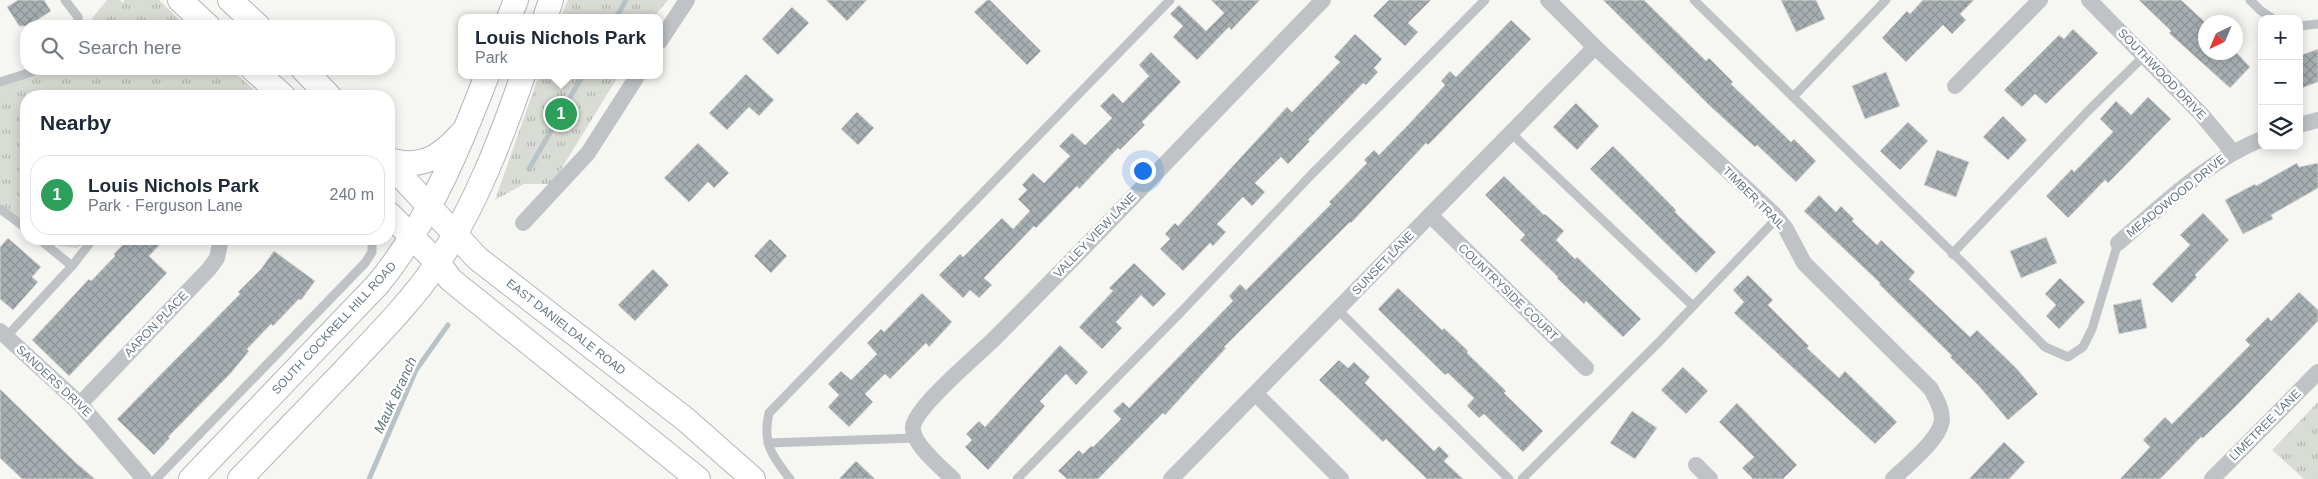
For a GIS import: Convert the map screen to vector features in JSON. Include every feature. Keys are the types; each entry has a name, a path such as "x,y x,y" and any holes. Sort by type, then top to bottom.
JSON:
{"main road":[{"path":"180,0 202,20"},
{"path":"230,0 252,20"},
{"path":"511,14 516,0"},
{"path":"546,14 551,0"},
{"path":"260,75 276,90"},
{"path":"309,75 323,90"},
{"name":"SOUTH COCKRELL HILL ROAD","path":"191,479 378,284 399,258 412,237 467,127 485,79"},
{"path":"240,479 390,324 417,292 455,235 504,128 522,79"},
{"path":"395,163 419,164 452,144 467,127"},
{"name":"EAST DANIELDALE ROAD","path":"395,169 477,258 685,419 753,479"},
{"path":"395,220 438,262 451,280 698,479"}],"street":[{"path":"663,36 687,0"},
{"name":"VALLEY VIEW LANE","path":"914,433 915,417 929,401 994,338 1323,0"},
{"name":"TIMBER TRAIL","path":"1548,0 1595,47 1777,218 1786,229 1804,263 1931,389 1941,408 1942,420 1934,438 1893,479"},
{"path":"1955,86 2040,0"},
{"name":"SOUTHWOOD DRIVE","path":"2089,0 2201,114 2232,151"},
{"name":"SUNSET LANE","path":"1171,479 1595,47"},
{"path":"523,223 588,154 635,79"},
{"path":"2303,124 2318,120"},
{"name":"MEADOWOOD DRIVE","path":"2118,243 2232,151 2258,141"},
{"name":"COUNTRYSIDE COURT","path":"1430,215 1586,368"},
{"name":"AARON PLACE","path":"80,404 209,269 217,258 220,245"},
{"name":"SANDERS DRIVE","path":"3,334 80,404 144,479"},
{"name":"LIMETREE LANE","path":"2212,479 2318,372"},
{"path":"1256,394 1341,479"},
{"path":"914,433 924,451 953,479"},
{"path":"1696,465 1710,479"}],"lane":[{"path":"65,0 78,17 78,20"},
{"path":"790,479 779,465 768,443 765,429 769,413 1170,0"},
{"path":"1017,479 1181,312 1311,175 1485,0"},
{"path":"1694,0 2045,347 2068,358 2083,347 2092,329 2118,243"},
{"path":"1793,97 1886,0"},
{"path":"2250,0 2267,15"},
{"path":"2303,26 2318,24"},
{"path":"1952,254 2088,111 2144,56"},
{"path":"0,82 22,75"},
{"path":"1511,133 1693,306"},
{"path":"0,209 20,224"},
{"path":"1522,479 1777,218"},
{"path":"46,245 72,266"},
{"path":"3,334 72,266 88,245"},
{"path":"156,479 365,263 372,252 372,245"},
{"path":"1338,310 1509,479"},
{"path":"768,443 914,433"}],"green space":[{"path":"107,0 120,0 122,3 125,0 159,0 180,20 92,20"},
{"path":"568,0 668,0 656,14 562,14"},
{"path":"28,75 238,75 254,90 20,90 20,218 0,204 0,83"},
{"path":"538,79 617,79 552,184 524,184 495,200"},
{"path":"58,245 81,245 77,248"},
{"path":"2318,402 2318,479 2304,479 2272,450"}],"building":[{"path":"18,0 44,0 51,11 37,20 20,20 19,26 7,7"},
{"path":"826,0 867,0 847,21"},
{"path":"987,0 990,0 1041,51 1027,65 974,12"},
{"path":"1211,0 1260,0 1231,30 1229,27 1197,60 1173,37 1183,26 1170,14 1179,5 1206,31 1224,13"},
{"path":"1389,0 1431,0 1408,23 1418,32 1405,46 1373,16"},
{"path":"1603,0 1644,0 1706,61 1709,58 1733,82 1731,84 1791,142 1794,139 1816,161 1796,182 1757,145 1755,147 1710,106"},
{"path":"1781,0 1816,0 1825,19 1796,32"},
{"path":"1923,0 1974,0 1960,14 1966,20 1952,34 1943,25 1906,62 1882,38 1907,11 1910,14"},
{"path":"2139,0 2181,0 2198,16 2198,59 2169,33 2171,31"},
{"path":"792,7 809,23 778,55 762,39"},
{"path":"1511,20 1531,39 1428,145 1426,143 1351,223 1224,347 1226,348 1165,415 1163,413 1098,479 1067,479 1058,471 1079,450 1083,454 1091,446 1093,447 1121,419 1113,411 1123,402 1129,408 1233,301 1229,296 1240,284 1246,290 1331,204 1329,202 1367,163 1364,160 1374,150 1379,155 1408,125 1445,85 1441,81 1450,71 1456,77"},
{"path":"2073,29 2098,53 2046,104 2035,94 2022,107 2004,90 2059,35 2064,39"},
{"path":"1355,34 1382,59 1374,68 1378,72 1366,85 1363,83 1308,140 1310,141 1288,164 1281,157 1255,183 1265,192 1252,206 1243,197 1217,224 1226,232 1213,246 1210,243 1183,271 1160,249 1170,239 1165,234 1175,223 1178,226 1287,107 1292,112 1340,62 1334,57"},
{"path":"2318,49 2318,82 2303,88 2303,60 2303,55"},
{"path":"1151,52 1181,82 1142,122 1145,125 1120,150 1118,148 1079,189 1077,186 1036,228 1034,226 984,278 992,285 979,298 970,290 963,298 939,275 960,254 963,257 1002,218 1013,229 1030,211 1018,199 1027,190 1022,185 1033,173 1044,183 1070,156 1059,146 1072,133 1085,145 1112,118 1100,106 1113,93 1123,103 1149,76 1139,65"},
{"path":"2199,60 2243,60 2250,67 2230,88"},
{"path":"1886,72 1900,106 1865,119 1852,86"},
{"path":"746,74 774,100 759,116 749,107 727,130 709,113"},
{"path":"2148,97 2171,119 2108,183 2105,180 2068,218 2046,196 2072,169 2074,172 2113,132 2100,119 2116,101 2131,115"},
{"path":"1576,103 1599,126 1577,150 1553,127"},
{"path":"857,112 874,128 858,145 841,129"},
{"path":"2003,116 2027,140 2008,160 1983,137"},
{"path":"1908,122 1928,141 1900,170 1880,151"},
{"path":"698,143 729,173 714,188 708,182 689,202 664,178"},
{"path":"1613,146 1676,210 1675,212 1716,252 1696,273 1590,169"},
{"path":"1937,150 1969,162 1956,197 1924,185"},
{"path":"2297,163 2299,167 2318,163 2318,188 2271,215 2273,219 2243,234 2225,200 2255,184 2256,186"},
{"path":"1504,176 1544,215 1564,231 1556,240 1575,259 1577,257 1641,319 1623,337 1586,301 1584,304 1520,240 1525,235 1485,195"},
{"path":"1819,195 1836,212 1841,206 1854,219 1852,221 1877,245 1881,240 1915,272 1909,279 1970,337 1977,330 2017,369 2038,394 2008,420 1978,385 1950,357 1952,356 1880,283 1804,211"},
{"path":"2203,213 2229,240 2195,275 2197,277 2172,303 2152,284 2190,245 2180,235"},
{"path":"2046,237 2057,263 2021,278 2010,251"},
{"path":"8,238 41,267 32,277 38,282 13,310 0,299 0,247"},
{"path":"770,239 787,256 771,273 754,256"},
{"path":"122,245 159,245 149,256 167,273 69,376 32,340 89,279 91,281 115,256 114,254"},
{"path":"274,251 315,281 301,300 299,299 273,326 271,324 247,349 249,351 230,374 168,437 170,438 154,455 117,419 240,294 238,292 261,269"},
{"path":"1134,263 1166,294 1153,307 1141,295 1116,322 1122,328 1102,349 1079,327 1113,291 1109,288"},
{"path":"653,269 669,285 635,321 618,305"},
{"path":"1748,275 1773,300 1768,305 1809,346 1807,348 1839,378 1845,371 1897,422 1875,444 1734,313 1744,302 1733,290"},
{"path":"2060,278 2085,302 2059,329 2046,316 2056,305 2045,294"},
{"path":"1398,288 1442,330 1444,328 1468,351 1467,353 1506,391 1504,393 1543,431 1523,452 1484,414 1479,418 1467,406 1474,398 1448,373 1445,375 1378,309"},
{"path":"2299,292 2318,310 2318,321 2237,405 2203,438 2201,437 2160,479 2120,479 2150,447 2143,440 2165,417 2172,424 2250,345 2245,340 2268,317 2271,321"},
{"path":"922,293 952,322 929,347 926,343 890,379 885,374 865,394 873,402 849,427 828,407 839,395 828,384 841,371 851,380 877,354 867,343 881,329 884,332"},
{"path":"2141,299 2147,328 2119,334 2113,305"},
{"path":"1060,345 1088,372 1076,385 1066,374 1040,401 1045,406 988,470 965,447 972,440 966,434 979,421 985,427"},
{"path":"1339,360 1348,368 1354,362 1370,377 1365,383 1434,451 1439,446 1449,456 1444,461 1463,479 1427,479 1386,439 1383,442 1319,380"},
{"path":"1683,367 1708,391 1686,414 1661,390"},
{"path":"0,389 95,479 22,479 0,458"},
{"path":"1737,403 1797,465 1783,479 1753,479 1742,468 1754,457 1719,422"},
{"path":"1632,411 1657,428 1635,459 1610,443"},
{"path":"2004,442 2025,462 2009,479 1969,479"},
{"path":"856,461 875,479 839,479"}],"waterway":[{"name":"Mauk Branch","path":"618,14 626,0"},
{"name":"Mauk Branch","path":"529,169 581,79"},
{"name":"Mauk Branch","path":"369,479 416,370 448,325"}],"place":[{"name":"Louis Nichols Park","path":"561,114"}]}
